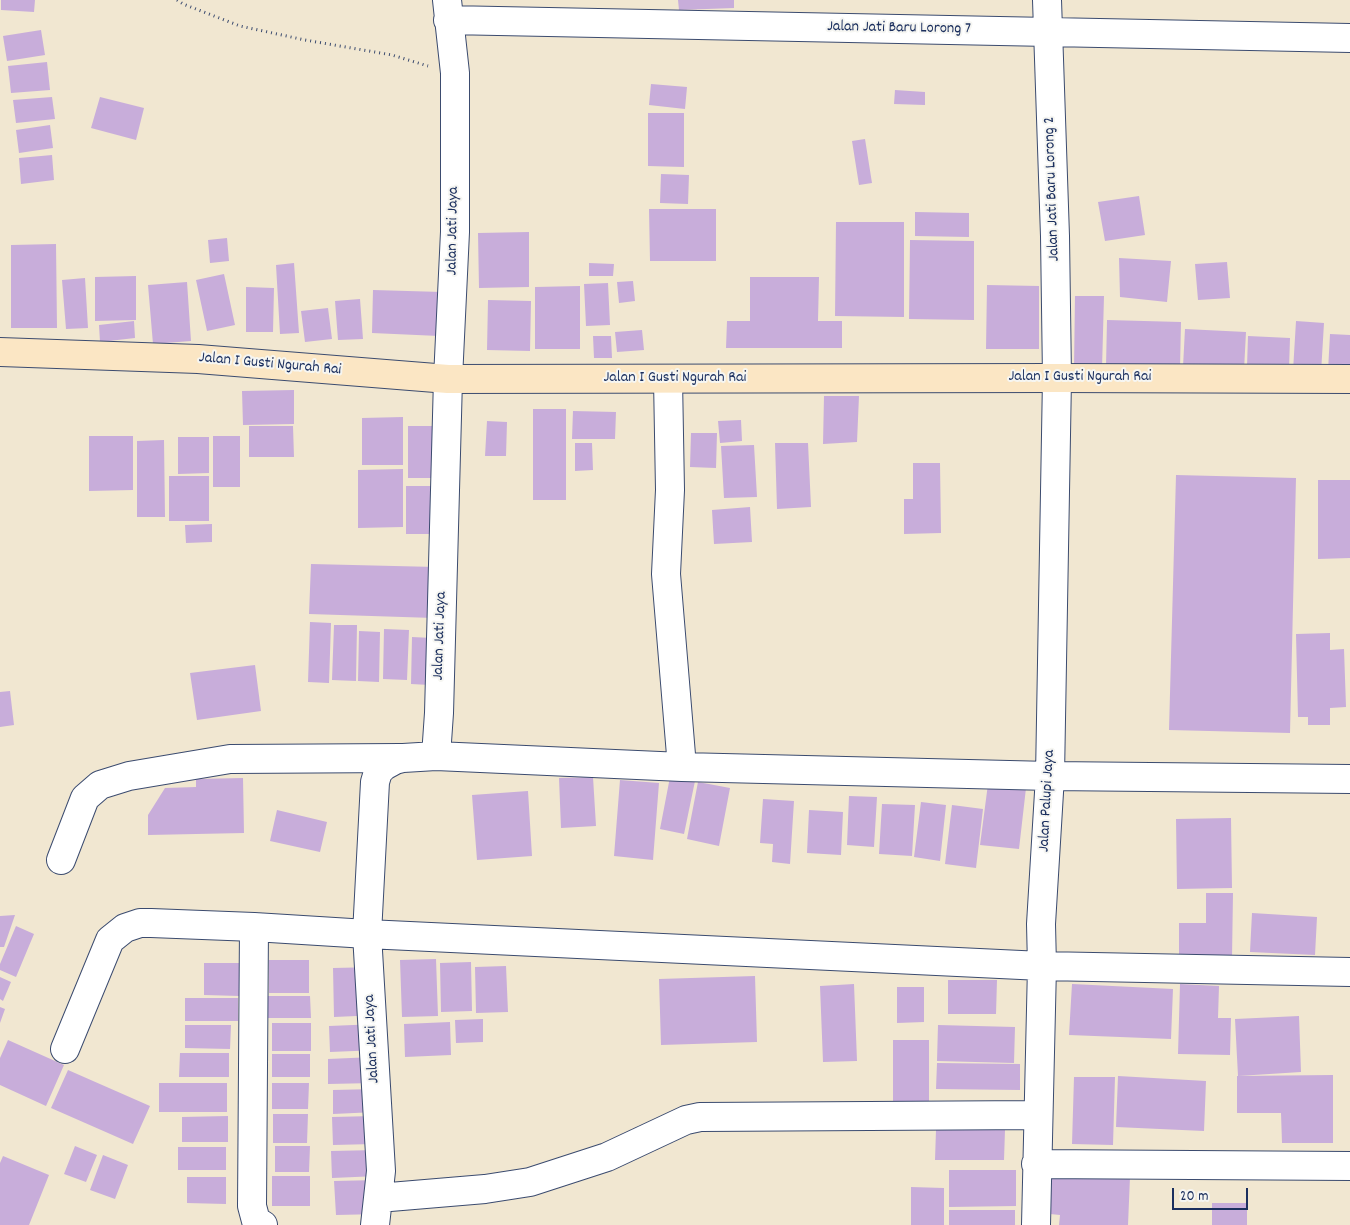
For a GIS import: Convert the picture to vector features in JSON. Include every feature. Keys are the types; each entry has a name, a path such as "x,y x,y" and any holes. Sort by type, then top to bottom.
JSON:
{"main road":[{"name":"Jalan I Gusti Ngurah Rai","path":"0,352 198,358 448,379 1350,379"}],"street":[{"name":"Jalan Jati Baru Lorong 2","path":"1047,0 1055,236 1057,378"},
{"name":"Jalan Jati Jaya","path":"375,1225 381,1171 367,934 375,782 378,772 384,766 403,758 436,756 440,703 448,379 455,232 455,73 448,10"},
{"name":"Jalan Jati Baru Lorong 7","path":"448,10 760,27 1350,38"},
{"path":"668,378 670,490 666,574 682,767"},
{"name":"Jalan Palupi Jaya","path":"1036,1225 1042,924 1050,776 1057,378"},
{"path":"436,756 682,767 1050,776 1350,779"},
{"path":"61,860 85,798 100,785 129,776 230,759 403,758"},
{"path":"66,1049 110,940 125,928 140,923 1042,966 1350,972"},
{"path":"254,927 252,1206 256,1220 263,1225"},
{"path":"378,1198 485,1189 530,1182 607,1157 686,1120 700,1117 1038,1115"},
{"path":"1036,1164 1350,1166"}],"path":[{"path":"177,0 240,26 305,40 392,55 455,73"}],"building":[{"path":"1,0 35,0 34,12 1,10"},
{"path":"678,0 734,0 734,8 679,10"},
{"path":"41,30 45,55 7,61 3,36"},
{"path":"47,62 50,90 11,93 8,66"},
{"path":"651,84 687,87 685,109 649,105"},
{"path":"895,90 925,92 925,105 894,104"},
{"path":"52,97 55,119 16,123 13,100"},
{"path":"100,97 144,108 136,140 91,128"},
{"path":"648,113 684,113 684,167 648,166"},
{"path":"50,125 53,148 19,153 16,130"},
{"path":"865,139 872,183 859,185 852,141"},
{"path":"52,155 54,180 21,184 19,158"},
{"path":"661,174 689,175 688,204 660,203"},
{"path":"1139,196 1145,235 1105,241 1098,202"},
{"path":"649,209 716,209 716,261 650,261"},
{"path":"915,212 969,213 969,237 915,236"},
{"path":"836,222 904,222 904,317 835,316"},
{"path":"529,232 529,287 479,288 478,233"},
{"path":"227,238 229,261 210,263 208,240"},
{"path":"910,240 974,241 974,320 909,319"},
{"path":"56,244 57,328 11,328 11,245"},
{"path":"1119,258 1171,261 1167,302 1120,297"},
{"path":"1227,262 1230,298 1198,300 1195,264"},
{"path":"294,263 299,333 280,334 276,265"},
{"path":"589,263 614,264 613,276 589,276"},
{"path":"224,274 235,325 207,331 196,280"},
{"path":"136,276 136,320 95,321 95,277"},
{"path":"750,277 819,277 818,321 842,321 842,348 726,348 727,321 750,321"},
{"path":"85,278 88,328 66,329 62,280"},
{"path":"633,281 635,301 619,303 617,282"},
{"path":"187,282 191,341 153,344 148,285"},
{"path":"608,283 610,325 586,326 584,284"},
{"path":"987,285 1039,286 1039,349 986,349"},
{"path":"580,286 580,349 535,349 535,287"},
{"path":"246,287 274,288 273,332 246,332"},
{"path":"373,290 442,292 439,336 372,333"},
{"path":"1075,296 1104,296 1102,369 1074,368"},
{"path":"360,299 363,339 338,340 335,301"},
{"path":"488,300 531,301 530,351 487,350"},
{"path":"328,308 332,339 305,342 301,311"},
{"path":"1107,320 1181,322 1180,369 1106,367"},
{"path":"134,321 135,338 100,342 99,325"},
{"path":"1296,321 1324,323 1321,373 1293,371"},
{"path":"1185,329 1246,332 1244,370 1183,367"},
{"path":"642,330 644,350 617,352 615,332"},
{"path":"1330,334 1350,335 1350,371 1328,371"},
{"path":"593,336 611,336 612,358 594,358"},
{"path":"1248,336 1290,338 1289,369 1247,367"},
{"path":"294,390 294,424 243,425 242,391"},
{"path":"824,396 859,396 857,442 823,444"},
{"path":"533,409 566,409 566,500 533,500"},
{"path":"573,411 616,412 615,439 572,439"},
{"path":"403,417 403,465 362,465 362,418"},
{"path":"741,420 742,441 720,443 718,421"},
{"path":"487,421 507,422 506,456 485,456"},
{"path":"249,426 293,426 294,457 249,457"},
{"path":"408,426 438,426 439,478 408,478"},
{"path":"691,433 717,433 716,468 690,467"},
{"path":"89,436 133,436 133,490 89,491"},
{"path":"213,436 240,436 240,487 213,487"},
{"path":"178,437 209,437 209,473 178,474"},
{"path":"164,440 165,517 137,517 137,441"},
{"path":"575,443 592,443 593,470 575,471"},
{"path":"775,443 808,443 811,507 777,509"},
{"path":"754,445 757,497 724,498 721,446"},
{"path":"913,463 940,463 941,533 904,534 904,499 913,499"},
{"path":"403,469 403,527 358,528 358,470"},
{"path":"1176,475 1296,478 1290,733 1169,730"},
{"path":"169,476 209,476 209,521 169,521"},
{"path":"1318,480 1350,480 1350,558 1318,559"},
{"path":"406,486 439,486 439,534 406,534"},
{"path":"750,507 752,542 714,544 712,510"},
{"path":"212,524 212,542 186,543 185,525"},
{"path":"311,564 436,567 434,618 309,614"},
{"path":"310,622 331,623 329,683 308,682"},
{"path":"334,625 357,625 356,681 332,680"},
{"path":"384,629 409,630 407,680 383,679"},
{"path":"359,631 380,632 379,682 358,681"},
{"path":"1330,633 1330,650 1344,649 1346,707 1330,708 1330,725 1308,725 1308,717 1298,717 1296,634"},
{"path":"412,637 432,638 430,685 411,684"},
{"path":"255,665 261,711 197,720 190,673"},
{"path":"10,691 14,725 0,727 0,692"},
{"path":"593,777 596,826 561,828 559,778"},
{"path":"670,777 695,781 684,834 660,829"},
{"path":"243,778 244,833 148,835 148,815 165,788 196,787 196,779"},
{"path":"620,780 659,783 653,860 614,856"},
{"path":"698,782 730,788 719,846 687,839"},
{"path":"988,784 1026,788 1019,849 980,845"},
{"path":"528,791 532,856 477,860 472,795"},
{"path":"849,796 877,797 874,847 847,845"},
{"path":"763,799 794,801 790,864 772,862 773,844 760,843"},
{"path":"921,802 946,805 940,861 914,857"},
{"path":"882,804 915,805 912,856 879,854"},
{"path":"952,805 983,809 976,868 945,864"},
{"path":"277,810 327,822 320,852 270,841"},
{"path":"809,810 843,812 841,855 807,853"},
{"path":"1231,818 1232,888 1177,889 1176,819"},
{"path":"1206,893 1233,893 1232,958 1179,957 1179,923 1206,923"},
{"path":"1252,913 1317,917 1315,955 1250,952"},
{"path":"15,915 4,947 0,947 0,916"},
{"path":"16,926 34,934 16,977 0,970 0,964"},
{"path":"436,959 438,1016 402,1017 400,960"},
{"path":"269,960 309,960 309,993 269,993"},
{"path":"471,962 472,1011 441,1012 440,963"},
{"path":"204,963 240,963 240,996 204,995"},
{"path":"506,966 508,1012 476,1013 475,967"},
{"path":"377,967 379,1015 334,1017 333,968"},
{"path":"755,976 757,1042 661,1045 659,979"},
{"path":"0,977 11,982 3,1001 0,999"},
{"path":"948,980 997,980 996,1014 948,1014"},
{"path":"854,984 857,1061 823,1062 820,986"},
{"path":"1072,984 1173,989 1171,1039 1069,1035"},
{"path":"1180,984 1219,986 1218,1018 1231,1018 1230,1055 1178,1054"},
{"path":"897,987 924,987 924,1022 897,1023"},
{"path":"267,996 310,996 311,1018 267,1018"},
{"path":"185,998 238,998 238,1021 185,1021"},
{"path":"0,1007 5,1009 0,1023"},
{"path":"1299,1016 1301,1072 1238,1076 1235,1019"},
{"path":"483,1019 483,1042 456,1043 455,1020"},
{"path":"450,1022 451,1055 405,1057 404,1024"},
{"path":"272,1023 311,1023 311,1051 272,1051"},
{"path":"378,1024 379,1050 330,1052 329,1026"},
{"path":"185,1025 231,1025 230,1049 185,1048"},
{"path":"938,1025 1015,1027 1014,1063 937,1061"},
{"path":"8,1040 64,1065 46,1106 0,1085 0,1058"},
{"path":"893,1040 929,1040 929,1102 893,1102"},
{"path":"180,1053 229,1053 229,1077 179,1077"},
{"path":"272,1054 310,1054 310,1077 272,1077"},
{"path":"374,1057 374,1083 328,1084 328,1059"},
{"path":"937,1063 1020,1064 1020,1090 936,1089"},
{"path":"68,1070 150,1106 133,1144 51,1108"},
{"path":"1333,1075 1333,1143 1282,1143 1281,1113 1237,1113 1237,1076"},
{"path":"1118,1076 1206,1081 1204,1131 1116,1127"},
{"path":"1074,1077 1115,1077 1113,1145 1072,1144"},
{"path":"159,1083 227,1083 227,1112 159,1112"},
{"path":"272,1083 309,1083 308,1109 272,1109"},
{"path":"375,1089 376,1112 333,1114 333,1090"},
{"path":"273,1114 308,1114 307,1143 273,1143"},
{"path":"228,1116 228,1142 182,1142 182,1117"},
{"path":"374,1116 374,1144 333,1145 332,1117"},
{"path":"936,1130 1005,1130 1004,1160 935,1160"},
{"path":"75,1146 97,1155 86,1182 64,1174"},
{"path":"275,1146 310,1146 309,1172 275,1172"},
{"path":"178,1147 226,1147 226,1170 178,1170"},
{"path":"377,1150 378,1176 332,1178 331,1151"},
{"path":"103,1155 128,1165 115,1199 90,1190"},
{"path":"3,1156 49,1175 29,1225 0,1225 0,1163"},
{"path":"949,1170 1016,1170 1016,1206 949,1207"},
{"path":"1052,1173 1130,1177 1128,1225 1059,1225 1060,1215 1050,1214"},
{"path":"272,1176 310,1176 310,1206 272,1206"},
{"path":"187,1177 226,1177 226,1204 187,1203"},
{"path":"378,1180 380,1214 336,1215 334,1181"},
{"path":"911,1187 944,1188 944,1225 911,1225"},
{"path":"1212,1203 1247,1203 1247,1225 1212,1225"},
{"path":"949,1210 1015,1210 1015,1225 949,1225"}]}
